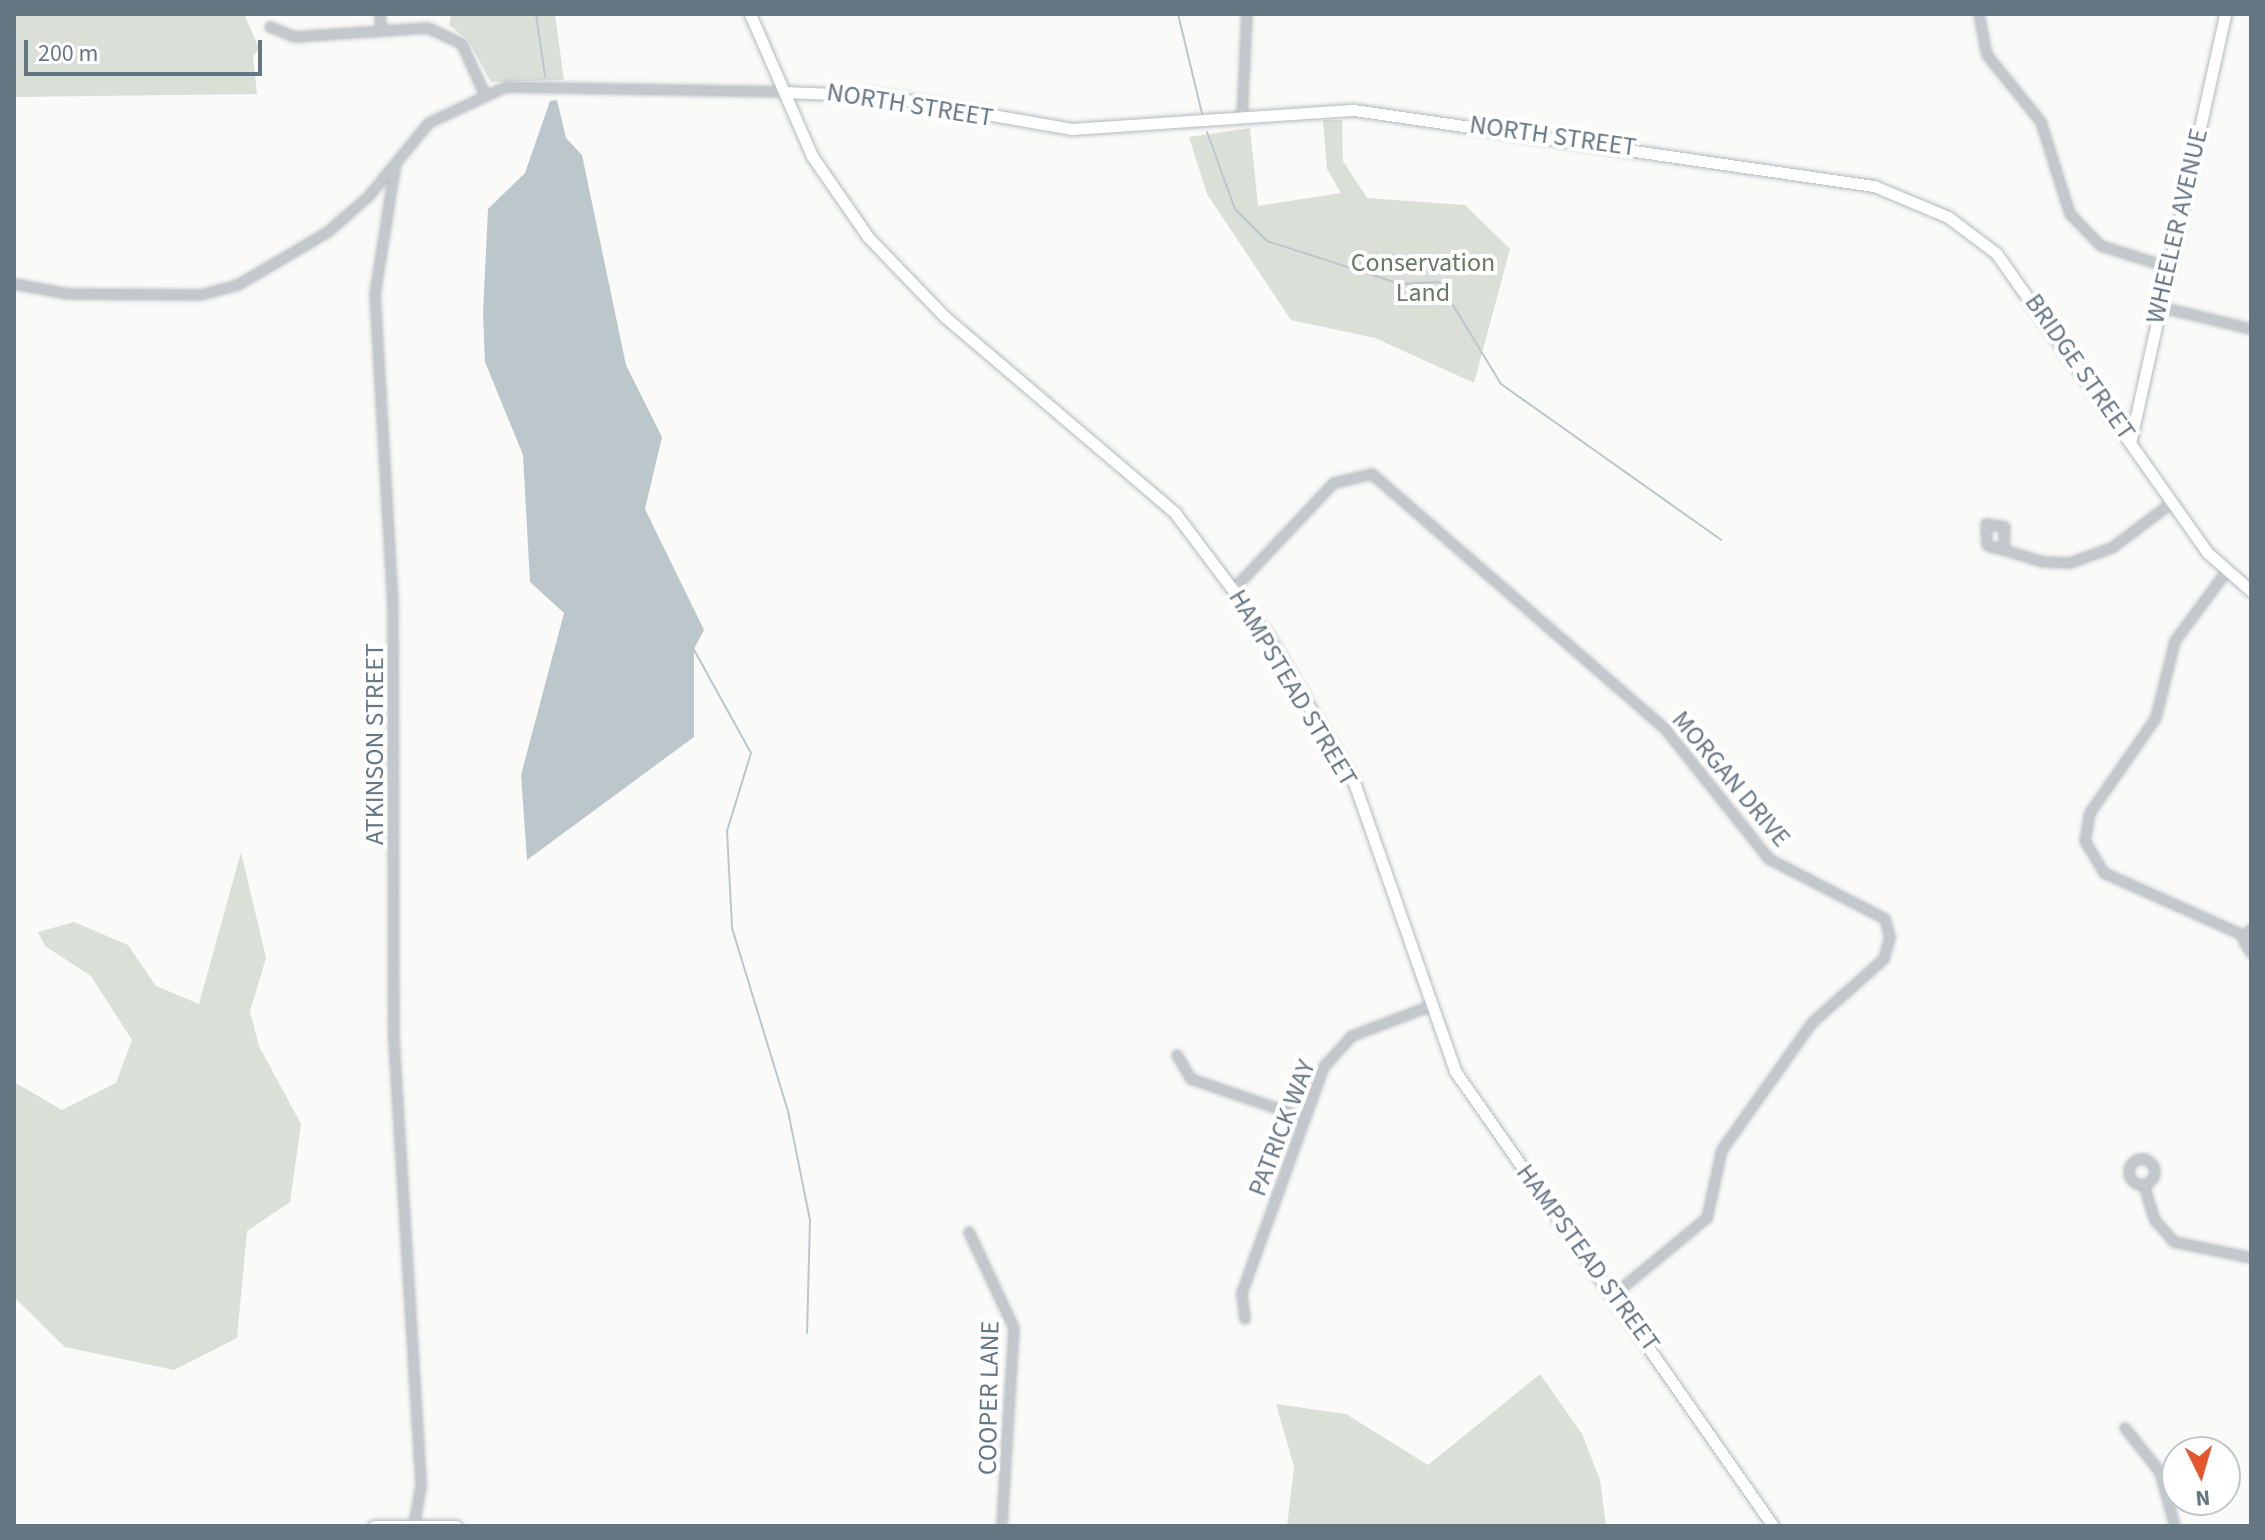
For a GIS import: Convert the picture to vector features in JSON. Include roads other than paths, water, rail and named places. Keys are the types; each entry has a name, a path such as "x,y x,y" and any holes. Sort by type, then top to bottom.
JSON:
{"street":[{"path":"380,14 381,30"},
{"name":"HAMPSTEAD STREET","path":"750,14 812,156 868,237 945,317 1175,513 1234,589 1355,785 1393,882 1428,1007 1468,1092 1614,1295 1773,1526"},
{"path":"1242,119 1247,14"},
{"path":"1979,14 1987,55 2041,122 2078,224 2101,246 2168,267"},
{"name":"WHEELER AVENUE","path":"2131,439 2225,14"},
{"path":"270,27 295,37 381,30 450,35 472,57 484,93"},
{"name":"NORTH STREET","path":"14,284 68,294 219,293 328,232 395,168 429,123 484,93 524,85 883,96 1072,129 1371,112 1874,186"},
{"name":"ATKINSON STREET","path":"395,168 375,294 390,495 394,1041 421,1486 414,1524"},
{"name":"BRIDGE STREET","path":"1874,186 1948,217 1996,253 2173,502 2227,571 2251,591"},
{"path":"2160,307 2251,329"},
{"name":"MORGAN DRIVE","path":"1234,589 1334,483 1372,474 1666,730 1769,859 1885,919 1890,937 1884,959 1812,1023 1722,1150 1707,1218 1614,1295"},
{"path":"2004,550 2078,562 2112,548 2173,502"},
{"path":"2227,571 2175,641 2156,718 2090,813 2085,841 2104,873 2248,933 2251,953"},
{"name":"PATRICK WAY","path":"1245,1319 1242,1293 1305,1118 1333,1052 1367,1028 1428,1007"},
{"path":"1177,1055 1191,1079 1305,1118"},
{"path":"2144,1185 2155,1220 2174,1242 2251,1258"},
{"name":"COOPER LANE","path":"969,1232 1011,1308 1014,1328 1002,1526"},
{"path":"2125,1428 2160,1472 2175,1526"},
{"path":"374,1526 456,1526"}],"waterway":[{"path":"536,14 545,76"},
{"path":"1178,14 1202,113"},
{"path":"1207,132 1235,209 1267,241 1400,284 1439,282 1501,384 1721,540"},
{"path":"693,648 751,753 727,831 732,928 788,1111 810,1220 807,1333"}],"park label":[{"name":"Conservation Land","path":"1423,278"}]}
